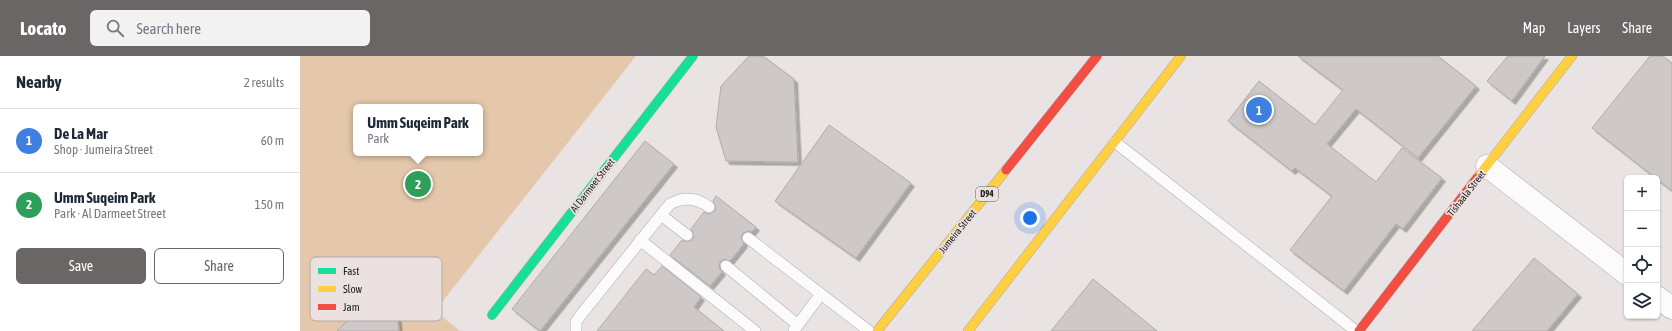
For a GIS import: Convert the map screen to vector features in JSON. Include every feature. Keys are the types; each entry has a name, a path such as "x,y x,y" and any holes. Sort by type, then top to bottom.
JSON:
{"main road":[{"name":"Al Darmeet Street","path":"492,315 693,56"},
{"name":"Jumeira Street","path":"877,331 1097,56"},
{"path":"968,331 1181,56"},
{"name":"Tishaala Street","path":"1359,331 1572,56"}],"street":[{"path":"1487,166 1624,272"},
{"path":"1660,299 1672,308"}],"lane":[{"path":"1114,142 1356,331"},
{"path":"576,331 576,322 580,316 670,204 678,200 694,199 709,207"},
{"path":"661,215 687,235"},
{"path":"748,238 869,331"},
{"path":"640,240 755,331"},
{"path":"726,266 795,328 821,294"}],"shaded area":[{"path":"300,56 636,56 442,302 442,257 310,257 310,321 442,321 442,317 460,331 300,331"}],"building":[{"path":"749,56 763,56 794,79 798,162 726,161 716,127 721,86"},
{"path":"1298,56 1438,56 1476,86 1418,158 1356,109 1327,144 1376,182 1402,148 1442,178 1403,229 1396,224 1344,291 1290,250 1332,196 1295,168 1292,171 1228,121 1259,81 1315,125 1343,90"},
{"path":"1508,56 1545,56 1512,101 1487,81"},
{"path":"1650,56 1663,56 1672,63 1672,191 1660,182 1660,175 1652,175 1592,128"},
{"path":"829,125 911,183 856,258 775,201"},
{"path":"645,141 674,164 540,331 512,309"},
{"path":"716,196 756,227 752,232 749,231 743,233 741,237 744,244 730,261 724,259 720,262 719,268 722,272 710,286 670,255 682,240 686,242 692,240 694,236 691,229 704,212 709,214 715,211 716,207 713,201"},
{"path":"1534,258 1578,294 1547,331 1472,331"},
{"path":"662,266 701,297 694,307 724,331 597,331 646,269 654,275"},
{"path":"1093,279 1157,331 1051,331"},
{"path":"347,321 398,321 399,331 337,331"}],"traffic: fast":[{"path":"492,315 693,56"}],"traffic: slow":[{"path":"968,331 1181,56"},
{"path":"1477,178 1572,56"},
{"path":"877,331 1006,170"}],"traffic: jam":[{"path":"1006,170 1097,56"},
{"path":"1359,331 1477,178"}],"place":[{"name":"De La Mar","path":"1259,110"},
{"name":"Umm Suqeim Park","path":"418,184"}]}
